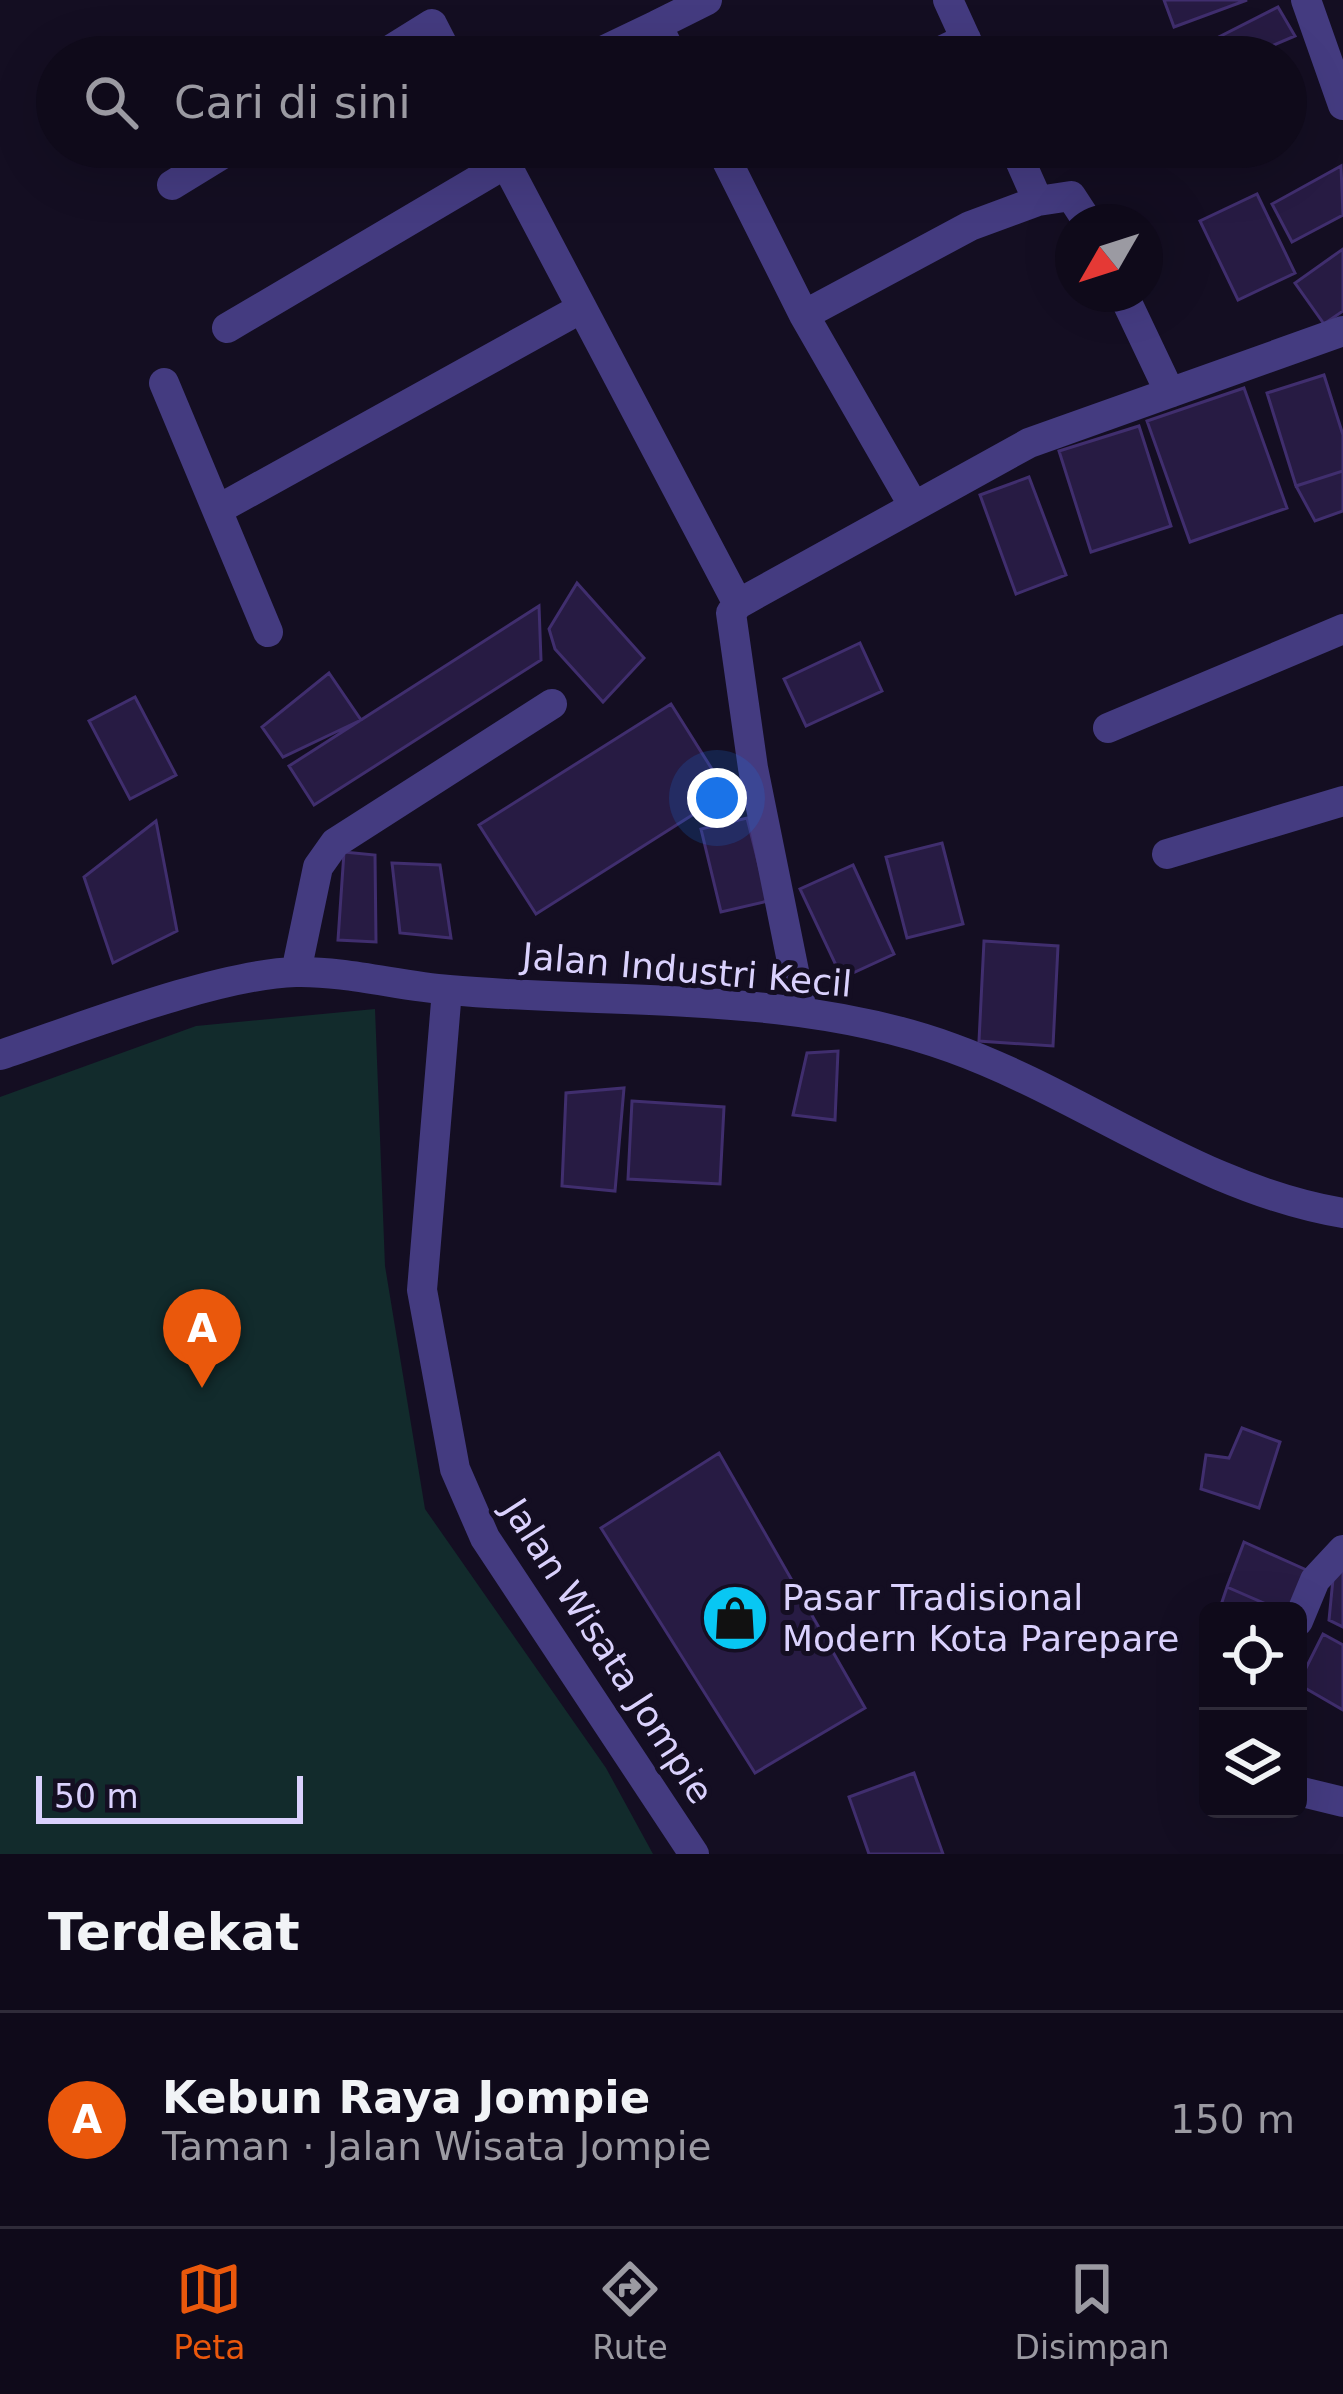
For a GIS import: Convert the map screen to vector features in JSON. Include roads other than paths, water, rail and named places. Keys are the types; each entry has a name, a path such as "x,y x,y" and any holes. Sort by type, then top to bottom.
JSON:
{"street":[{"path":"634,36 706,0"},
{"path":"948,0 964,36"},
{"path":"1306,0 1343,105"},
{"path":"413,36 432,24 438,36"},
{"path":"657,25 663,36"},
{"path":"172,185 200,168"},
{"path":"227,328 480,168"},
{"path":"508,168 738,604"},
{"path":"736,168 804,315 912,503"},
{"path":"1023,168 1038,202"},
{"path":"804,315 970,226 1038,202 1071,196 1076,204"},
{"path":"217,510 582,308"},
{"path":"1132,312 1170,393"},
{"path":"802,1012 754,768 731,613 738,604 912,503 1029,443 1343,331"},
{"path":"164,383 268,632"},
{"path":"1108,728 1343,629"},
{"path":"296,972 319,866 335,844 552,704"},
{"path":"1167,854 1343,801"},
{"name":"Jalan Industri Kecil","path":"0,1055 235,982 296,972 448,990 802,1012 950,1047 1197,1168 1312,1208 1343,1213"},
{"name":"Jalan Wisata Jompie","path":"448,990 422,1290 455,1469 485,1538 694,1854"},
{"path":"1306,1602 1315,1580 1343,1550"},
{"path":"1307,1793 1343,1802"}],"place":[{"name":"Kebun Raya Jompie","path":"202,1388"},
{"name":"Pasar Tradisional Modern Kota Parepare","path":"735,1618"}]}
